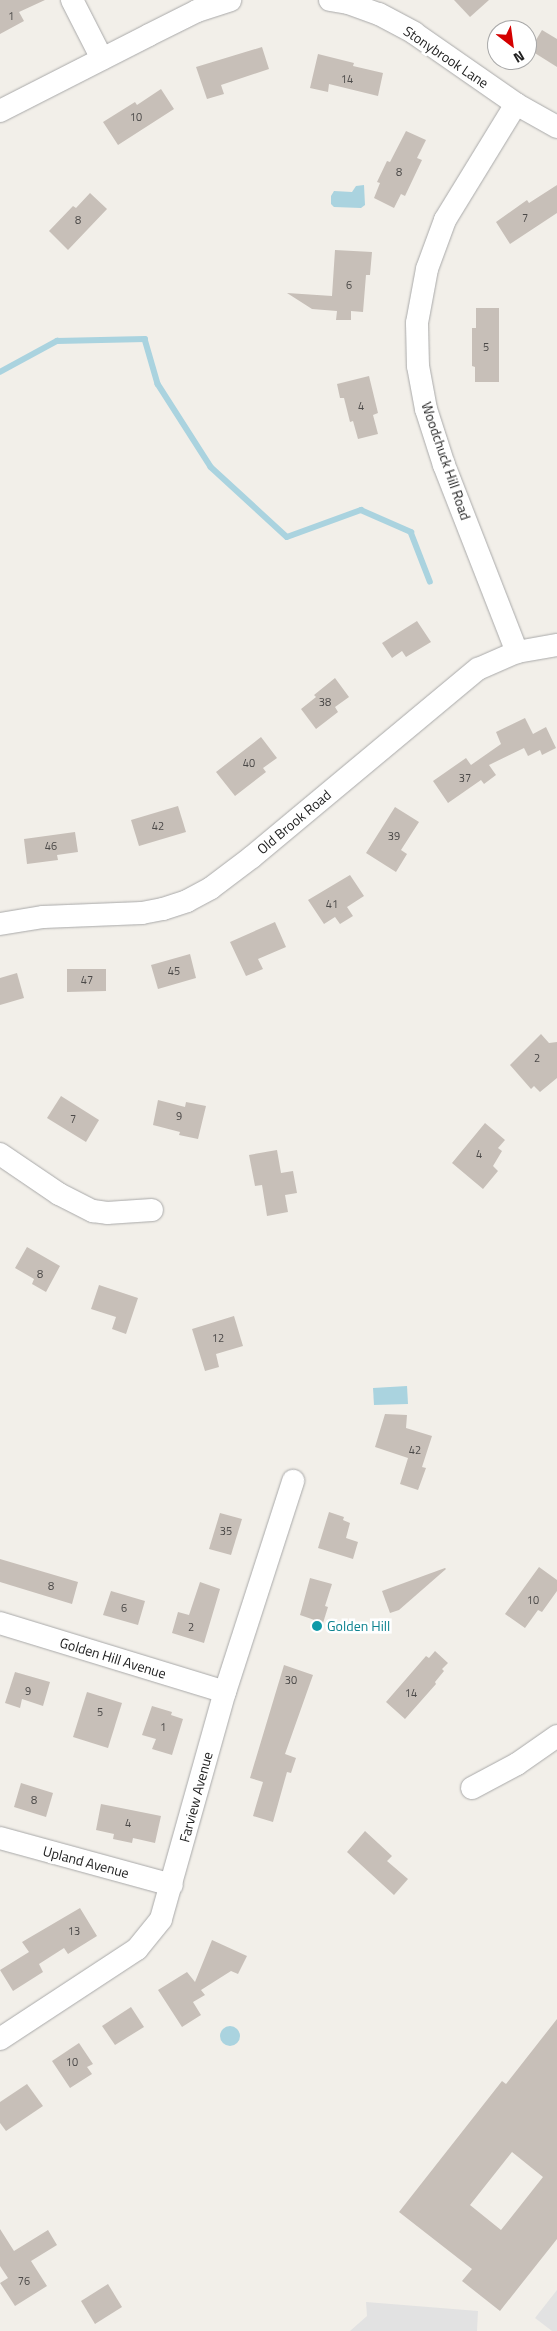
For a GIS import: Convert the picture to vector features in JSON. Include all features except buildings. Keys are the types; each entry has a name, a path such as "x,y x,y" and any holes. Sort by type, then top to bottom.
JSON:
{"street":[{"path":"72,0 102,59"},
{"path":"0,111 198,12 230,0"},
{"name":"Stonybrook Lane","path":"330,0 348,3 379,14 414,33 516,104 557,128"},
{"name":"Woodchuck Hill Road","path":"516,104 445,220 427,269 417,323 418,366 426,409 444,465 517,652"},
{"name":"Old Brook Road","path":"0,924 43,917 142,913 163,909 211,888 252,858 467,678 497,660 517,652 557,645"},
{"path":"0,1154 59,1194 93,1211 107,1213 152,1210"},
{"name":"Farview Avenue","path":"0,2039 141,1946 161,1919 225,1692 293,1481"},
{"name":"Golden Hill Avenue","path":"0,1623 225,1692"},
{"path":"472,1788 517,1764 557,1736"},
{"name":"Upland Avenue","path":"0,1838 172,1885"}],"shaded area":[{"path":"557,2290 557,2331 552,2331 535,2318"},
{"path":"366,2302 478,2311 477,2331 350,2331 367,2316"}],"water":[{"path":"364,185 365,205 361,208 334,207 331,204 331,196 334,191 352,192 356,186"},
{"path":"407,1386 408,1404 374,1405 373,1388"},
{"path":"226,2026 234,2026 240,2032 240,2040 234,2046 226,2046 220,2040 220,2032"}],"waterway":[{"path":"0,372 57,341 145,339 158,384 211,467 287,537 361,510 411,532 430,581"}],"place":[{"name":"Golden Hill","path":"317,1626"}]}
